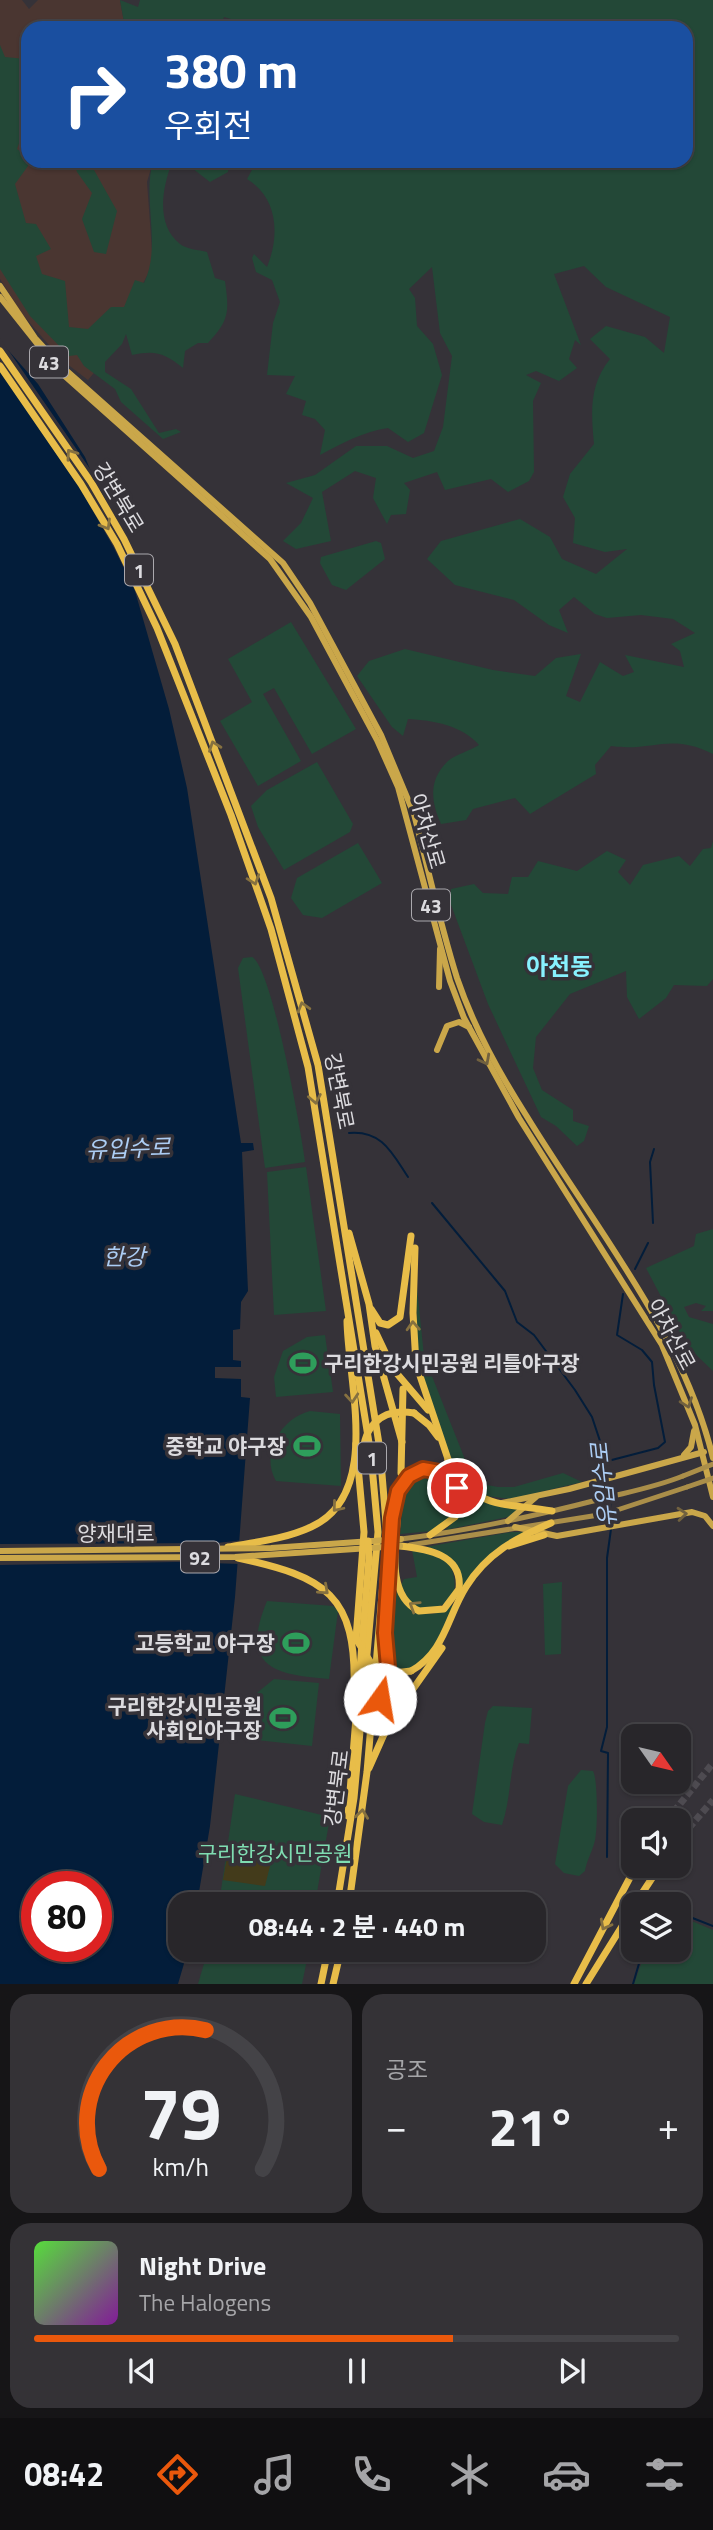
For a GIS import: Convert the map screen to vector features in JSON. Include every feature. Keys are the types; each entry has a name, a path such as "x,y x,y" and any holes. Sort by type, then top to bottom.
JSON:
{"highway":[{"name":"강변북로","path":"0,351 91,482 124,539 175,644 271,898 318,1065 385,1493 384,1588 369,1723 367,1772 351,1892"},
{"name":"강변북로","path":"0,366 81,484 117,544 157,628 231,816 278,952 308,1067 371,1455 378,1532 372,1625 347,1845 339,1892"},
{"path":"341,1203 369,1304 402,1442"},
{"path":"369,1304 380,1323 388,1325 400,1317 411,1236"},
{"path":"415,1248 413,1313 416,1364 450,1465"},
{"path":"346,1292 347,1352 364,1532 356,1639 373,1666 394,1673 411,1671 428,1660 446,1632 466,1587 486,1563 507,1543 551,1523"},
{"path":"370,1317 393,1369 433,1415"},
{"path":"401,1473 402,1390"},
{"path":"354,1722 369,1558 364,1436 369,1427 383,1416 398,1412 414,1413 433,1429 458,1480 466,1488 497,1503 552,1511"},
{"path":"210,1550 297,1533 329,1516 351,1485 356,1444"},
{"path":"369,1723 380,1699 388,1667 385,1633 394,1504 405,1481 423,1469 446,1475 457,1488 459,1496 455,1517 430,1535"},
{"path":"398,1501 396,1572 399,1590 408,1604 419,1611 444,1609 459,1589 456,1569 439,1553 400,1543"},
{"path":"486,1563 516,1544 544,1535"},
{"path":"235,1557 298,1572 330,1594 341,1609 349,1630 355,1678 347,1845"},
{"path":"367,1772 389,1723 430,1668 442,1648 446,1632"},
{"path":"574,1981 630,1878"},
{"path":"586,1984 621,1926"},
{"path":"321,1984 326,1962"},
{"path":"332,1984 338,1962"}],"main road":[{"name":"아차산로","path":"0,286 36,338 59,364 273,557 299,593 381,735 405,789 457,978 472,1017 525,1115 670,1343 701,1413 713,1457"},
{"name":"아차산로","path":"0,297 49,361 273,557"},
{"name":"아차산로","path":"299,593 377,740 398,787 450,981 469,1027 519,1118 662,1345 695,1425 713,1497"},
{"path":"439,987 440,940"},
{"path":"437,1050 447,1026 459,1022 469,1027"},
{"path":"679,1458 691,1447 695,1425"},
{"path":"497,1503 569,1489 703,1451 713,1457"},
{"path":"400,1543 645,1489 713,1464"},
{"path":"400,1543 568,1521 644,1503 713,1478"},
{"path":"508,1521 538,1496"},
{"path":"515,1527 544,1535 568,1534 692,1512 705,1516 713,1526"},
{"name":"양재대로","path":"0,1551 210,1550 400,1543"},
{"name":"양재대로","path":"0,1558 235,1557 400,1543"}],"shaded area":[{"path":"0,0 22,0 29,9 38,0 120,0 124,21 21,21 21,168 151,168 147,182 153,264 102,363 88,380 62,360 22,314 0,279"}],"green space":[{"path":"120,0 138,7 140,0 713,0 713,754 685,744 673,743 639,747 611,746 595,765 596,774 530,814 515,798 473,809 466,820 441,824 433,791 437,776 448,761 479,745 456,729 418,720 408,719 403,736 392,727 357,676 369,661 405,649 493,670 535,676 556,658 581,654 566,696 580,702 600,662 623,676 634,672 625,655 684,667 680,651 671,644 695,633 673,619 641,615 607,618 595,614 574,597 559,610 568,633 549,625 514,600 455,585 427,559 441,541 520,519 550,537 562,559 596,574 627,549 605,552 573,543 575,518 563,497 570,474 594,444 593,399 598,379 610,359 590,339 606,326 645,337 664,353 670,317 606,287 584,266 554,274 581,345 575,340 569,359 577,368 559,381 536,371 526,375 541,383 533,401 534,472 529,481 508,492 491,479 445,490 437,472 404,483 410,490 406,514 391,515 387,524 373,498 376,478 355,471 322,492 331,541 296,549 283,541 301,523 313,498 286,483 315,475 356,446 387,446 413,458 434,451 443,427 452,356 440,333 432,267 409,289 415,298 417,326 433,344 442,375 424,433 408,442 388,428 353,438 320,455 325,430 315,419 302,415 306,401 286,394 295,376 267,375 273,323 280,302 272,280 256,272 252,258 254,254 267,267 274,242 274,218 265,196 247,179 253,168 693,168 693,21 238,21 224,17 223,21 124,21"},
{"path":"0,45 5,57 21,59 21,138 17,149 21,152 21,168 27,168 15,184 26,223 36,224 51,249 36,256 42,274 65,281 69,327 88,329 111,307 124,307 135,280 144,283 149,269 152,239 149,192 152,168 170,168 163,207 167,227 172,236 183,246 207,252 215,278 225,281 227,308 224,321 208,343 198,343 185,351 183,368 159,354 132,355 126,334 122,344 105,362 105,372 131,389 159,433 176,429 181,432 163,439 121,402 115,389 84,366 77,355 69,356 30,316 0,269"},
{"path":"76,168 93,168 117,211 106,254 94,252 82,219 92,193"},
{"path":"192,168 228,168 228,172 210,182"},
{"path":"376,541 381,543 385,559 346,590 332,585 320,563 321,557"},
{"path":"291,622 356,729 312,754 274,688 263,694 301,761 258,786 220,721 252,702 228,659"},
{"path":"317,762 353,824 350,832 284,870 258,827 251,806 267,790"},
{"path":"713,841 713,979 707,986 674,985 666,998 639,1019 627,997 626,971 570,994 536,1037 533,1068 542,1090 573,1110 573,1121 589,1126 584,1141 577,1146 556,1126 541,1117 488,1004 450,902 451,889 474,884 483,893 508,894 512,877 528,877 538,861 577,871 607,851 626,860 618,872 630,885 643,865 679,856 690,866 703,849 711,848"},
{"path":"358,843 382,883 322,918 303,915 291,898 297,878"},
{"path":"252,957 260,967 277,1018 305,1162 265,1168 238,968 243,958"},
{"path":"306,1167 326,1311 274,1315 267,1172"},
{"path":"713,1229 713,1311 701,1311 706,1306 696,1303 684,1307 689,1317 713,1324 713,1371 687,1346 646,1268 694,1246 696,1234"},
{"path":"416,1278 424,1356 470,1472 487,1485 498,1487 514,1487 563,1473 582,1482 511,1499 487,1496 469,1486 453,1465 417,1361"},
{"name":"구리한강시민공원 리틀야구장","path":"325,1335 333,1392 276,1397 274,1377 283,1351 307,1337"},
{"name":"중학교 야구장","path":"310,1411 340,1414 341,1486 276,1481 270,1460 276,1439 290,1421"},
{"path":"425,1472 447,1480 456,1495 454,1515 432,1531 400,1534 403,1501 397,1500 408,1483"},
{"path":"457,1483 486,1503 521,1509 513,1516 445,1530 454,1521 458,1509 460,1496"},
{"path":"525,1532 507,1542 461,1592 456,1568 448,1557 442,1552 425,1547"},
{"path":"412,1550 426,1551 450,1564 455,1581 453,1595 436,1608 426,1611 410,1603 401,1585 404,1579 417,1577"},
{"path":"562,1582 561,1654 545,1655 543,1584"},
{"path":"392,1583 395,1583 404,1603 419,1613 438,1613 456,1602 437,1646 413,1668 390,1669 387,1628"},
{"name":"고등학교 야구장","path":"267,1601 333,1606 338,1611 329,1679 291,1674 277,1670 267,1663 260,1653 257,1640"},
{"name":"구리한강시민공원 사회인야구장","path":"274,1679 319,1683 312,1746 248,1739 252,1697"},
{"path":"493,1706 532,1708 529,1744 519,1743 502,1825 484,1822 472,1814 485,1723 488,1711"},
{"path":"581,1770 593,1771 595,1776 597,1819 594,1844 585,1871 579,1876 564,1873 555,1864 568,1786"},
{"name":"구리한강시민공원","path":"235,1794 330,1817 317,1892 221,1892"},
{"path":"691,1922 713,1930 713,1984 634,1984 642,1962 691,1962"},
{"path":"204,1962 307,1962 302,1984 198,1984"}],"sand":[{"path":"227,1857 271,1862 265,1886 223,1880"}],"water":[{"name":"한강","path":"0,341 38,384 85,457 124,553 169,709 187,788 241,1143 253,1143 254,1150 242,1152 248,1291 241,1302 240,1329 233,1330 233,1360 241,1361 241,1367 215,1367 215,1378 241,1379 241,1397 250,1398 235,1597 210,1826 199,1892 168,1892 168,1962 184,1962 178,1984 0,1984"}],"pier":[{"path":"0,338 97,479 127,552 141,603 81,490 0,371"},
{"path":"244,1540 241,1564 177,1562 0,1565 0,1544 217,1543"}],"waterway":[{"name":"유입수로","path":"349,1133 370,1135 378,1139 391,1152 408,1177"},
{"path":"653,1223 650,1162 654,1149"},
{"name":"유입수로","path":"432,1203 505,1291 517,1322 534,1335 575,1390 592,1417 602,1447 606,1475"},
{"path":"635,1269 648,1243"},
{"path":"604,1462 658,1448 665,1442 652,1362 642,1350 617,1335 623,1294"},
{"name":"유입수로","path":"607,1480 611,1509"},
{"name":"유입수로","path":"607,1857 608,1753 601,1751 607,1727 607,1558 611,1529"},
{"path":"691,1917 713,1926"},
{"path":"633,1984 639,1962"}],"tunnel":[{"path":"677,1808 713,1763"},
{"path":"691,1826 713,1800"}],"place":[{"name":"구리한강시민공원 리틀야구장","path":"303,1363"},
{"name":"중학교 야구장","path":"307,1446"},
{"name":"고등학교 야구장","path":"296,1643"},
{"name":"구리한강시민공원 사회인야구장","path":"283,1718"}],"district":[{"name":"아천동","path":"559,966"}],"route":[{"path":"380,1699 388,1667 385,1633 392,1518 398,1491 409,1476 423,1469 432,1469 446,1475 457,1488"}]}
